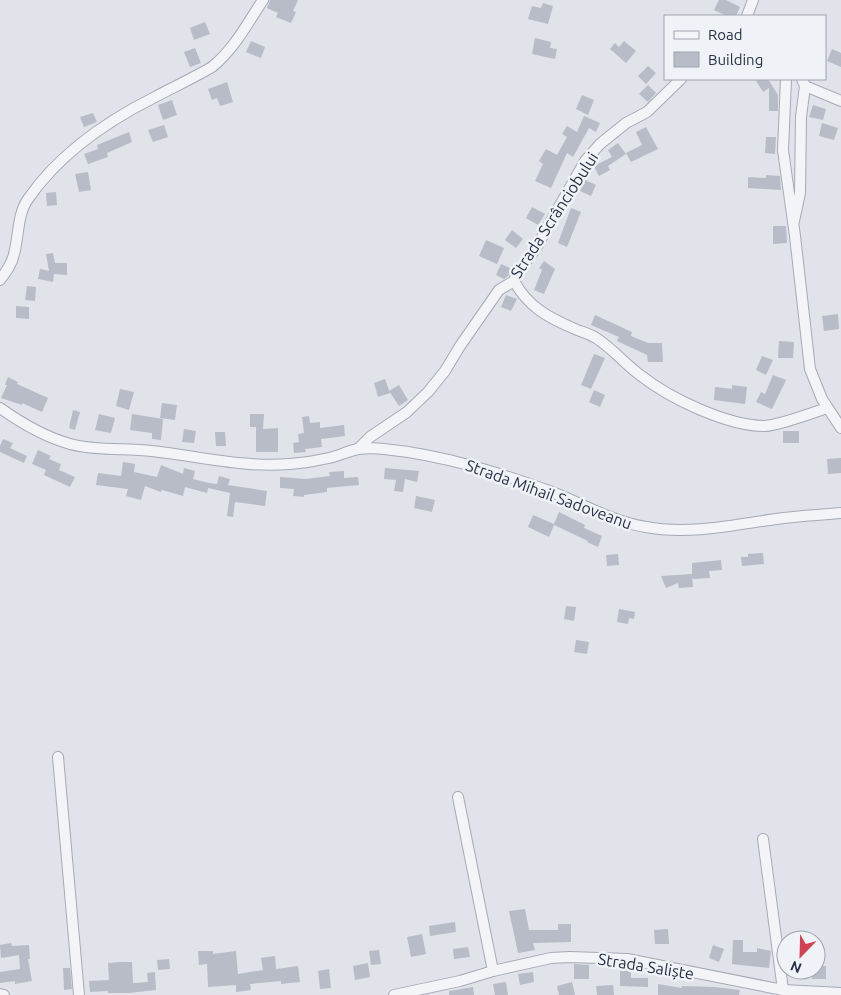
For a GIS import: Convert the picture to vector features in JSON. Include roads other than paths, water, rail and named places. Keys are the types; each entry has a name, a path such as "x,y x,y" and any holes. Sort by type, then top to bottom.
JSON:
{"street":[{"path":"0,280 12,262 23,208 27,199 50,171 71,152 108,124 154,97 196,77 212,67 234,45 263,0"},
{"path":"747,15 753,0"},
{"name":"Strada Scrânciobului","path":"358,449 370,437 406,412 428,392 445,371 499,290 514,281 516,275 536,248 585,161 600,144 626,123 647,112 680,80"},
{"path":"786,80 783,150 810,369 814,382 827,408 841,428"},
{"path":"793,224 800,193 803,82 841,101"},
{"path":"514,281 521,292 540,312 596,337 639,375 657,388 702,411 733,421 766,426 827,408"},
{"name":"Strada Mihail Sadoveanu","path":"0,408 39,432 68,443 93,448 140,450 267,466 308,462 358,449 382,449 440,457 472,465 554,493 624,522 648,528 687,529 841,513"},
{"path":"58,758 79,995"},
{"path":"458,797 493,971"},
{"path":"763,839 782,990"},
{"name":"Strada Saliște","path":"394,995 460,981 493,971 550,958 595,957 627,959 782,990 841,993"},
{"path":"0,994 4,995"}]}
